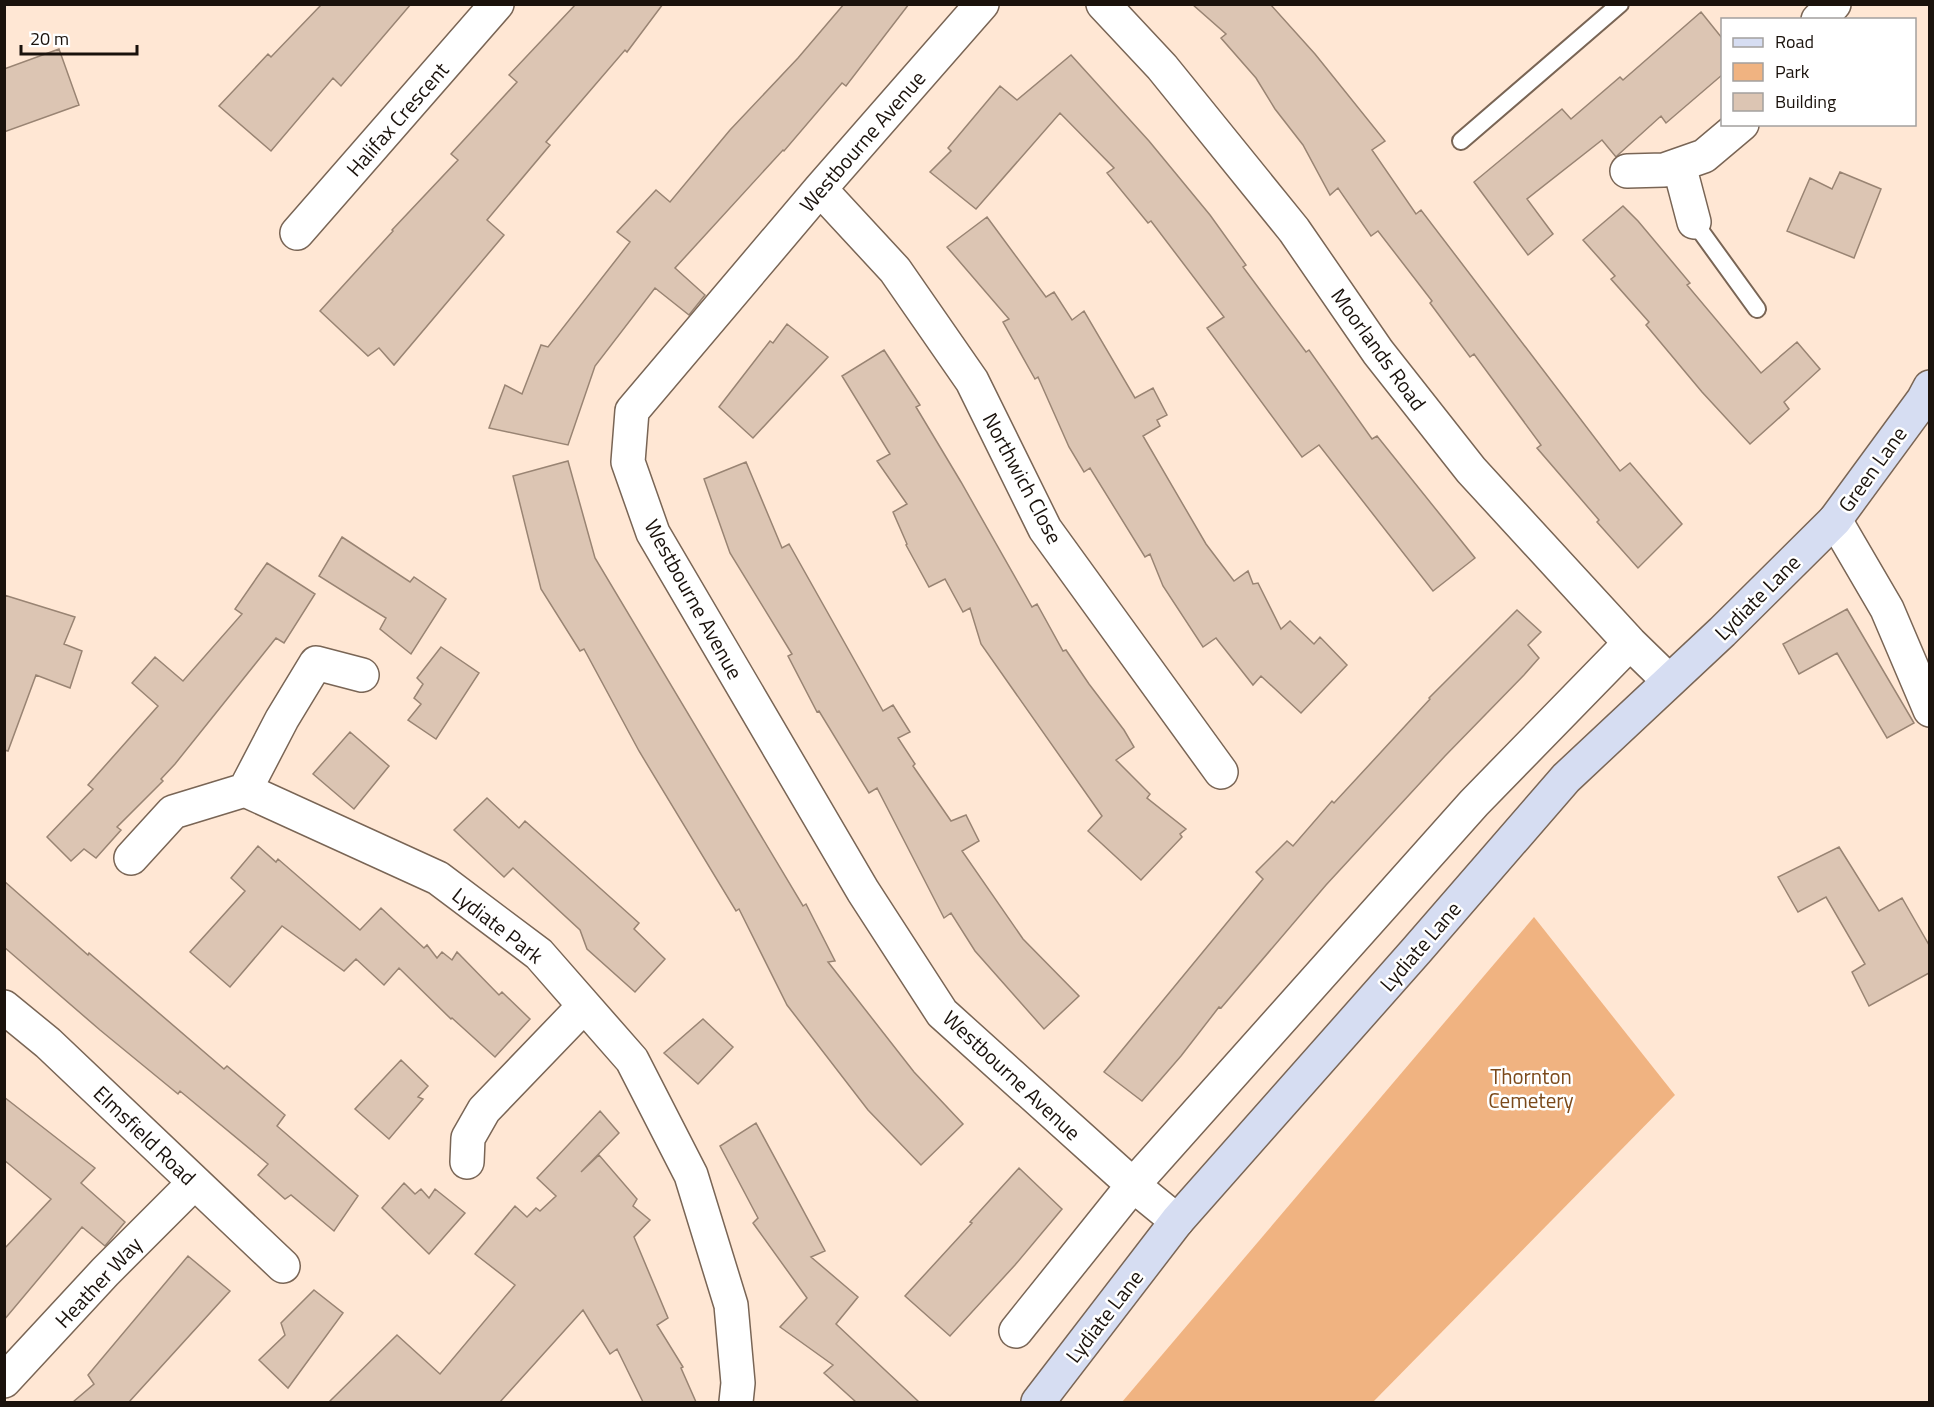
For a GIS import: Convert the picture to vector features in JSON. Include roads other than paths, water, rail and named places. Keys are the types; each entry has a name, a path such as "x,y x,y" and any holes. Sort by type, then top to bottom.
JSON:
{"main road":[{"name":"Green Lane","path":"1835,520 1923,400 1929,387"},
{"name":"Lydiate Lane","path":"1038,1402 1177,1221 1566,778 1835,520"}],"street":[{"name":"Halifax Crescent","path":"297,233 497,4"},
{"name":"Westbourne Avenue","path":"982,4 820,189 632,411 628,462 653,532 863,891 942,1013 1133,1185 1177,1221"},
{"name":"Moorlands Road","path":"1103,4 1162,67 1294,230 1378,352 1471,471 1630,643 1669,681"},
{"path":"1820,18 1834,4"},
{"path":"1627,171 1664,170 1704,156 1740,126"},
{"path":"1679,165 1694,222"},
{"name":"Northwich Close","path":"820,189 895,270 972,381 1045,529 1221,772"},
{"path":"1835,520 1887,609 1929,710"},
{"path":"1016,1331 1133,1185 1474,803 1630,643"},
{"path":"130,858 173,812 245,790 282,720 316,663 362,675"},
{"name":"Lydiate Park","path":"245,790 438,878 539,954 632,1060 691,1175 731,1305 738,1383 736,1402"},
{"path":"467,1162 468,1138 484,1110 585,1006"},
{"name":"Elmsfield Road","path":"4,1007 48,1043 283,1266"},
{"name":"Heather Way","path":"4,1382 105,1272 194,1183"}],"lane":[{"path":"1461,141 1620,4"},
{"path":"1694,222 1756,309"}],"park label":[{"name":"Thornton Cemetery","path":"1531,1088"}]}
